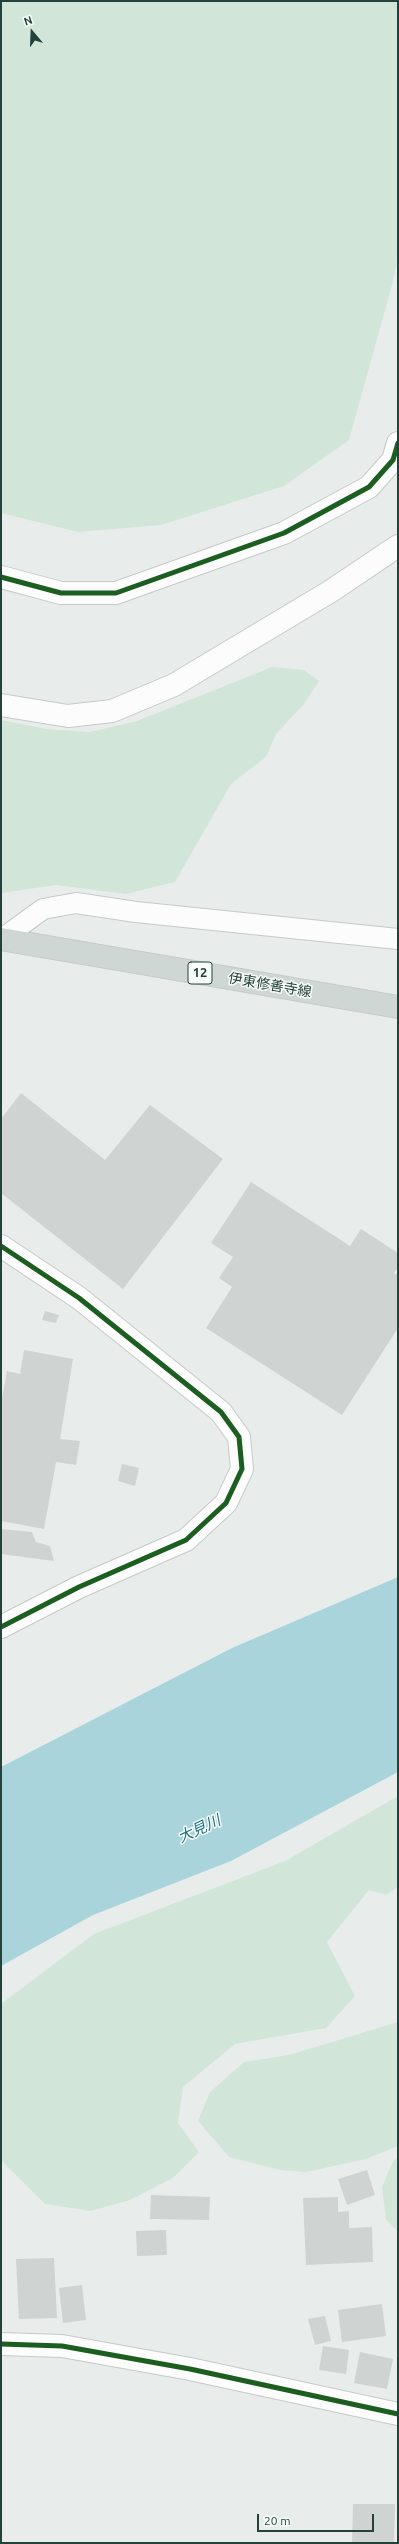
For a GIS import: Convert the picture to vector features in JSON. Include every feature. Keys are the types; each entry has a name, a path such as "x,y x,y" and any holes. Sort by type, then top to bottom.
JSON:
{"main road":[{"name":"伊東修善寺線","path":"1,939 398,1007"}],"street":[{"path":"1,577 61,593 116,593 284,533 369,487 393,460 398,444"},
{"path":"1,705 68,716 112,712 174,685 331,592 398,546"},
{"path":"1,1246 79,1298 221,1412 239,1437 242,1469 226,1503 186,1540 79,1587 1,1627"},
{"path":"1,2344 62,2346 190,2369 398,2414"}],"lane":[{"path":"1,939 43,909 76,903 144,913 398,939"}],"green space":[{"path":"1,1 398,1 398,257 392,285 349,440 284,486 161,525 78,532 1,513"},
{"path":"272,667 304,670 319,681 304,704 276,734 266,757 231,784 175,882 126,894 56,885 1,893 1,720 46,729 90,732 137,721"},
{"path":"398,1796 398,1887 386,1895 369,1890 327,1942 355,1996 326,2028 235,2044 183,2087 178,2123 199,2152 173,2178 130,2200 91,2211 45,2204 1,2160 1,2004 94,1934 285,1861"},
{"path":"398,2022 398,2146 366,2159 306,2172 280,2170 229,2157 198,2121 210,2092 244,2062 289,2055"},
{"path":"398,2158 398,2231 386,2220 382,2187 393,2161"}],"water":[{"name":"大見川","path":"398,1577 398,1772 231,1861 93,1915 1,1966 1,1767 232,1648"}],"building":[{"path":"21,1093 105,1160 150,1105 223,1159 123,1289 1,1193 1,1119"},
{"path":"251,1182 350,1246 361,1229 398,1253 398,1267 394,1273 398,1275 398,1328 342,1415 206,1328 232,1287 219,1278 233,1257 211,1243"},
{"path":"45,1311 59,1315 56,1323 42,1320"},
{"path":"24,1350 73,1359 60,1439 80,1441 76,1465 56,1462 44,1529 1,1521 1,1404 7,1371 20,1374"},
{"path":"122,1464 139,1468 135,1486 118,1481"},
{"path":"1,1529 32,1532 36,1542 50,1546 54,1561 1,1554"},
{"path":"367,2170 375,2195 347,2205 338,2179"},
{"path":"151,2195 210,2197 209,2220 150,2219"},
{"path":"338,2197 338,2212 349,2211 349,2228 372,2227 373,2262 306,2265 303,2198"},
{"path":"166,2230 167,2255 137,2256 136,2231"},
{"path":"54,2258 57,2318 19,2319 16,2259"},
{"path":"82,2285 86,2320 63,2323 59,2288"},
{"path":"382,2304 386,2336 342,2342 338,2310"},
{"path":"325,2316 331,2341 315,2345 308,2319"},
{"path":"323,2346 349,2350 346,2374 319,2370"},
{"path":"360,2352 393,2359 387,2389 354,2383"},
{"path":"353,2504 395,2504 394,2543 352,2543"}],"cycle path":[{"path":"1,577 61,593 116,593 284,533 369,487 393,460 398,443"},
{"path":"1,1246 79,1298 221,1412 239,1437 242,1469 226,1503 186,1540 79,1587 1,1627"},
{"path":"1,2344 62,2346 190,2369 398,2414"}]}
